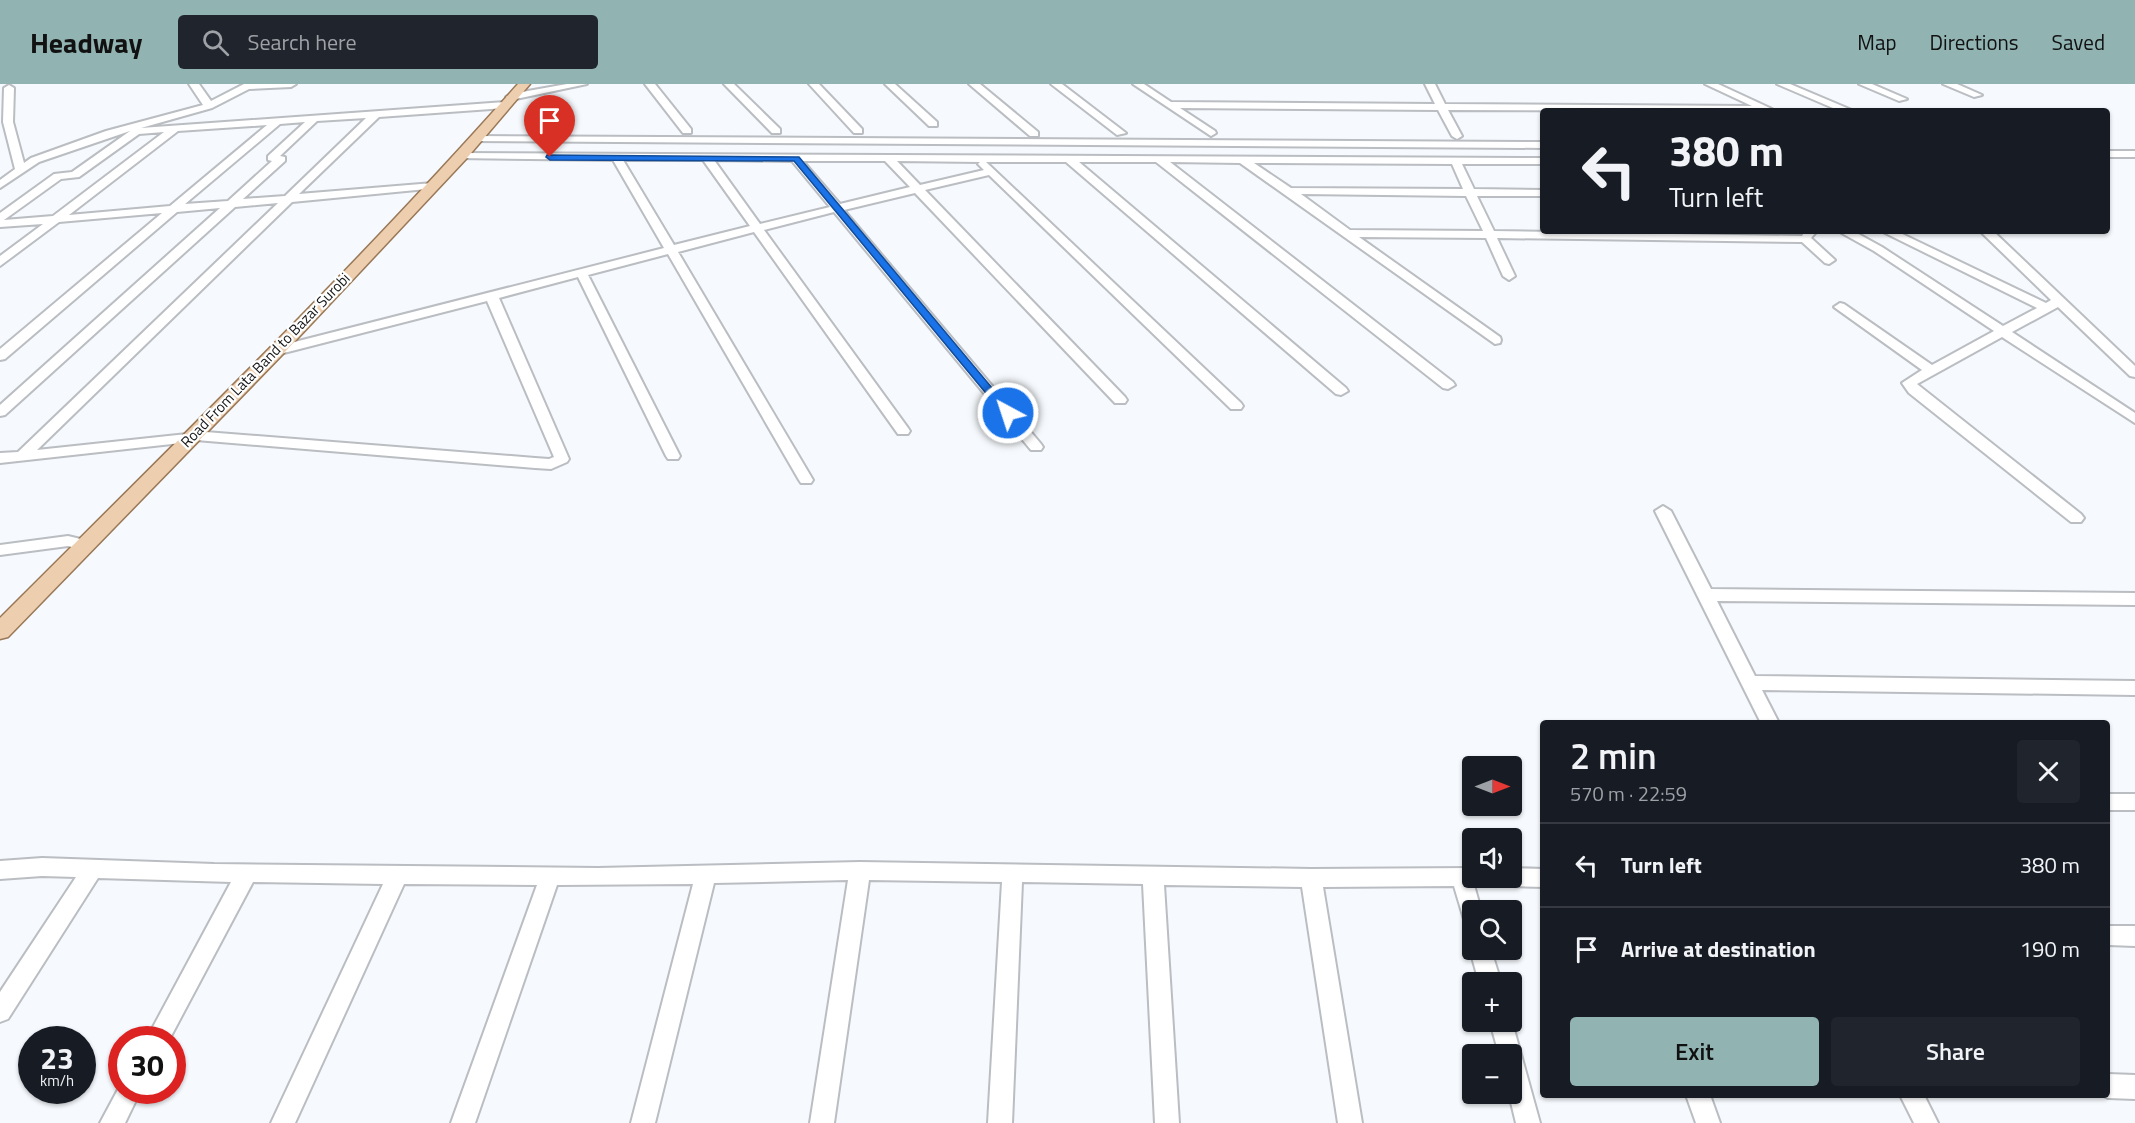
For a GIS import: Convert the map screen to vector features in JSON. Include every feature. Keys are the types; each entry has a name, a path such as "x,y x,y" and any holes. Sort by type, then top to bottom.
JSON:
{"main road":[{"name":"Road From Lata Band to Bazar Surobi","path":"0,631 276,351 433,186 524,84"}],"street":[{"path":"194,84 209,106"},
{"path":"0,185 35,160 110,133 209,106 252,85 291,84"},
{"path":"0,218 58,176 75,175 136,132 376,114 508,101 582,84"},
{"path":"650,84 687,131"},
{"path":"729,84 776,131"},
{"path":"814,84 858,131"},
{"path":"890,84 933,124"},
{"path":"974,84 1034,134"},
{"path":"1056,84 1121,133"},
{"path":"1138,84 1211,133"},
{"path":"1430,84 1457,136"},
{"path":"1710,84 1765,108"},
{"path":"1782,84 1842,108"},
{"path":"1864,84 1902,99"},
{"path":"1948,84 1977,95"},
{"path":"9,88 8,122 21,170"},
{"path":"1170,105 1551,108"},
{"path":"22,456 376,114"},
{"path":"0,412 281,159 272,158 314,119"},
{"path":"0,356 277,121"},
{"path":"0,262 174,129"},
{"path":"472,144 687,131 1211,133 1540,139"},
{"path":"472,144 1540,144"},
{"path":"472,144 1540,153"},
{"path":"472,144 617,158 1540,161"},
{"path":"2110,154 2135,154"},
{"path":"617,158 806,480"},
{"path":"707,158 903,431"},
{"path":"888,158 915,189 1120,399"},
{"path":"796,159 1036,447"},
{"path":"979,160 1236,406"},
{"path":"1070,160 1341,391"},
{"path":"1160,160 1448,384"},
{"path":"1244,160 1496,340"},
{"path":"1456,162 1509,276"},
{"path":"276,351 582,274 837,206 990,172"},
{"path":"0,224 433,186"},
{"path":"1289,190 1540,193"},
{"path":"1348,233 1808,235 1829,261"},
{"path":"1850,234 1878,249 2135,419"},
{"path":"1894,234 2053,305"},
{"path":"1989,234 2053,305 2135,373"},
{"path":"582,274 673,456"},
{"path":"0,458 191,436 551,464 562,459 492,297"},
{"path":"2053,305 1909,383 1914,390 2076,518"},
{"path":"1840,307 1932,370"},
{"path":"1663,511 1769,720"},
{"path":"0,550 68,541 83,545"},
{"path":"1706,595 2135,599"},
{"path":"1751,684 2135,688"},
{"path":"2110,802 2135,802"},
{"path":"0,870 42,867 247,873 550,876 860,871 1311,878 1462,877"},
{"path":"0,1011 92,869"},
{"path":"822,1123 860,871"},
{"path":"165,1026 247,873"},
{"path":"283,1123 398,874"},
{"path":"643,1123 706,874"},
{"path":"1000,1123 1012,875"},
{"path":"462,1123 550,876"},
{"path":"1153,876 1167,1123"},
{"path":"1311,878 1350,1123"},
{"path":"1522,878 1540,878"},
{"path":"2110,936 2135,936"},
{"path":"2110,1086 2135,1087"},
{"path":"1699,1098 1708,1123"},
{"path":"1914,1098 1926,1123"},
{"path":"1522,1100 1528,1123"},
{"path":"112,1123 122,1104"}],"route":[{"path":"550,157 796,159 1008,413"}]}
